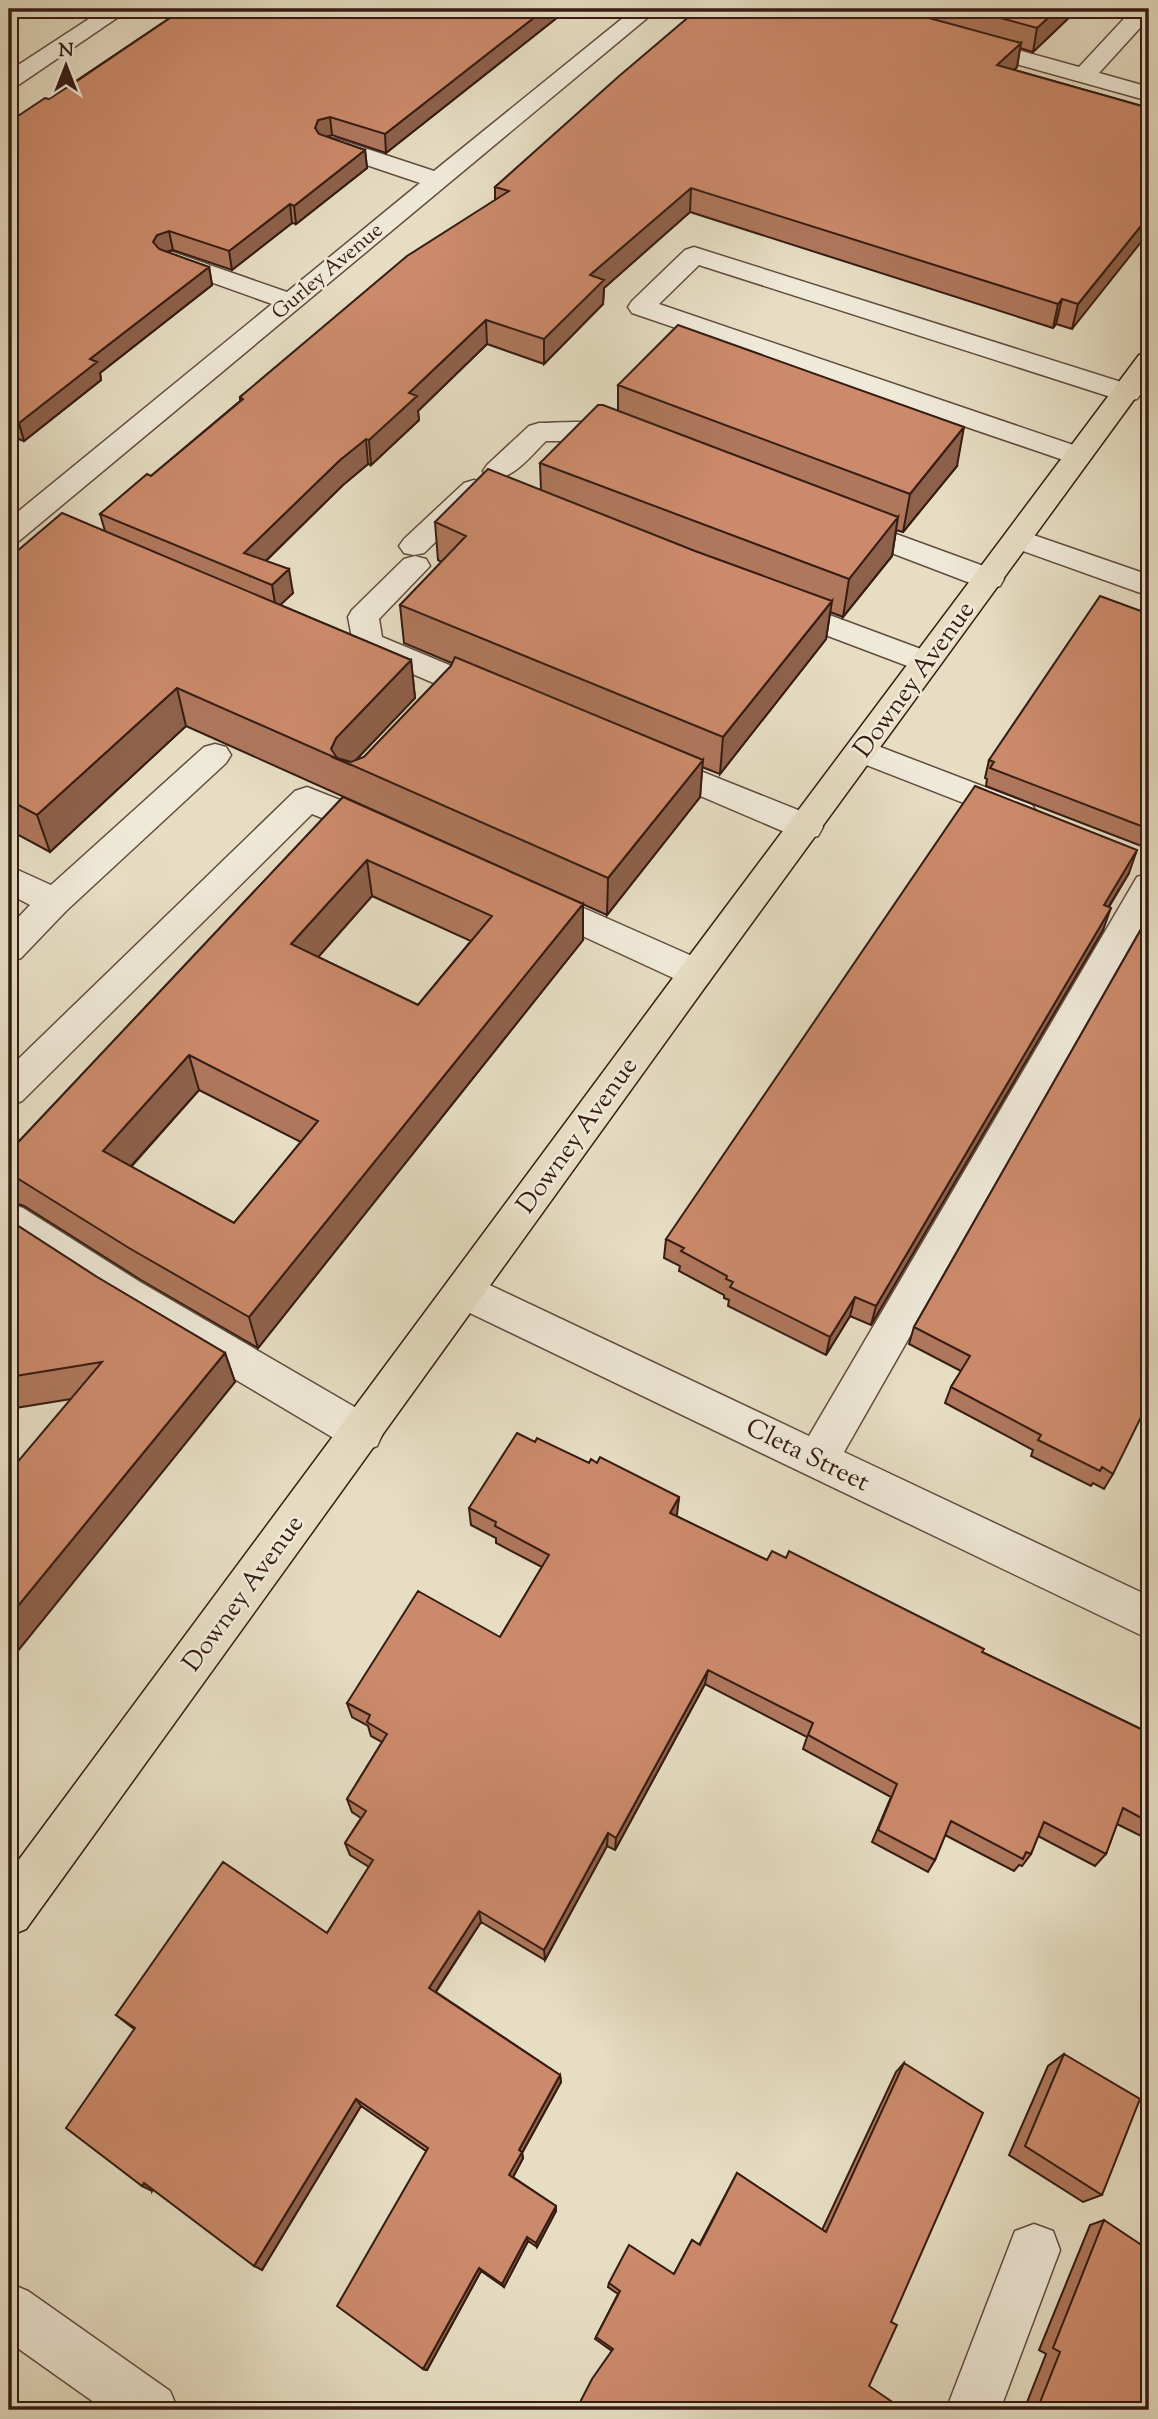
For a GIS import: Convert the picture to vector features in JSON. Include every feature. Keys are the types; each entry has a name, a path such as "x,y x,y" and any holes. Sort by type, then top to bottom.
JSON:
{"main road":[{"name":"Downey Avenue","path":"9,1912 696,973 1149,361"}],"street":[{"path":"9,81 119,9"},
{"name":"Gurley Avenue","path":"26,520 647,9"},
{"path":"1084,76 1145,9"},
{"path":"951,39 1149,94"},
{"path":"331,145 439,181"},
{"path":"1078,456 641,307 694,255 1127,393"},
{"path":"172,260 291,302"},
{"path":"521,708 368,643 363,617 474,488 499,485 539,432 606,432 644,447"},
{"path":"823,516 989,579"},
{"path":"1019,539 1149,586"},
{"path":"755,598 926,662"},
{"path":"341,652 441,694 431,704"},
{"path":"622,750 806,827"},
{"path":"862,751 1049,825"},
{"path":"9,949 54,902 215,755"},
{"path":"9,1091 307,799 414,845"},
{"path":"817,1461 1145,870"},
{"path":"9,878 54,902"},
{"path":"512,889 696,973"},
{"path":"9,1219 126,1294 362,1433"},
{"name":"Cleta Street","path":"465,1292 1149,1618"},
{"path":"973,2410 1034,2250"},
{"path":"9,2310 151,2410"}],"building":[{"path":"180,9 545,9 385,134 330,117 318,120 315,128 319,134 365,150 294,206 290,204 229,251 169,231 157,235 153,242 159,249 209,267 90,359 97,362 19,423 9,421 9,122 80,79"},
{"path":"698,9 896,9 1021,43 997,65 1149,108 1149,216 1078,304 1062,299 1058,304 691,188 590,275 604,280 544,339 486,320 409,393 417,396 369,440 366,439 340,460 244,553 289,569 272,585 100,514 147,474 151,476 243,399 240,397 407,256 509,191 495,187"},
{"path":"968,9 1058,9 1037,28"},
{"path":"678,325 964,427 910,494 618,385"},
{"path":"598,405 898,517 849,579 540,463"},
{"path":"488,469 695,551 832,601 723,737 400,605 466,536 435,522"},
{"path":"62,513 411,660 336,738 331,749 337,758 351,762 364,757 451,666 455,657 703,760 608,878 177,688 37,815 9,800 9,558"},
{"path":"1100,596 1149,614 1149,829 990,768 994,762 989,760"},
{"path":"975,786 1137,850 1104,905 1111,908 876,1306 855,1297 830,1337 730,1287 733,1282 726,1279 727,1276 681,1251 684,1248 666,1239"},
{"path":"343,797 583,904 249,1317 129,1248 9,1173 9,1152","holes":["367,860 492,916 418,1005 291,944","189,1055 318,1121 234,1223 103,1151"]},
{"path":"1144,924 1149,927 1149,1401 1113,1474 1102,1467 1100,1471 1038,1440 1041,1435 951,1387 970,1356 914,1327"},
{"path":"9,1220 97,1277 225,1353 9,1617 9,1472 102,1362 9,1377"},
{"path":"517,1433 535,1442 537,1438 589,1463 591,1459 597,1463 600,1457 679,1497 670,1513 767,1560 772,1551 786,1558 789,1551 984,1649 982,1652 1149,1733 1149,1822 1123,1808 1106,1854 1044,1822 1031,1854 1026,1852 1023,1859 951,1821 935,1860 878,1830 897,1784 808,1735 813,1723 708,1670 616,1838 608,1833 544,1950 479,1911 429,1988 560,2075 519,2150 522,2152 509,2175 556,2206 536,2243 527,2237 502,2284 479,2268 423,2369 337,2306 428,2148 356,2099 254,2266 66,2128 135,2028 116,2015 223,1862 327,1933 373,1860 345,1843 366,1811 347,1799 387,1734 367,1722 370,1715 347,1703 418,1591 500,1637 549,1555 495,1526 496,1522 469,1508"},
{"path":"1064,2054 1140,2099 1102,2195 1025,2146"},
{"path":"904,2063 983,2113 891,2322 897,2325 869,2386 904,2410 576,2410 592,2379 613,2349 596,2337 620,2291 609,2283 629,2245 674,2274 692,2240 700,2245 737,2173 826,2232"},
{"path":"1104,2220 1149,2250 1149,2410 1037,2410 1060,2352 1053,2348"}]}
